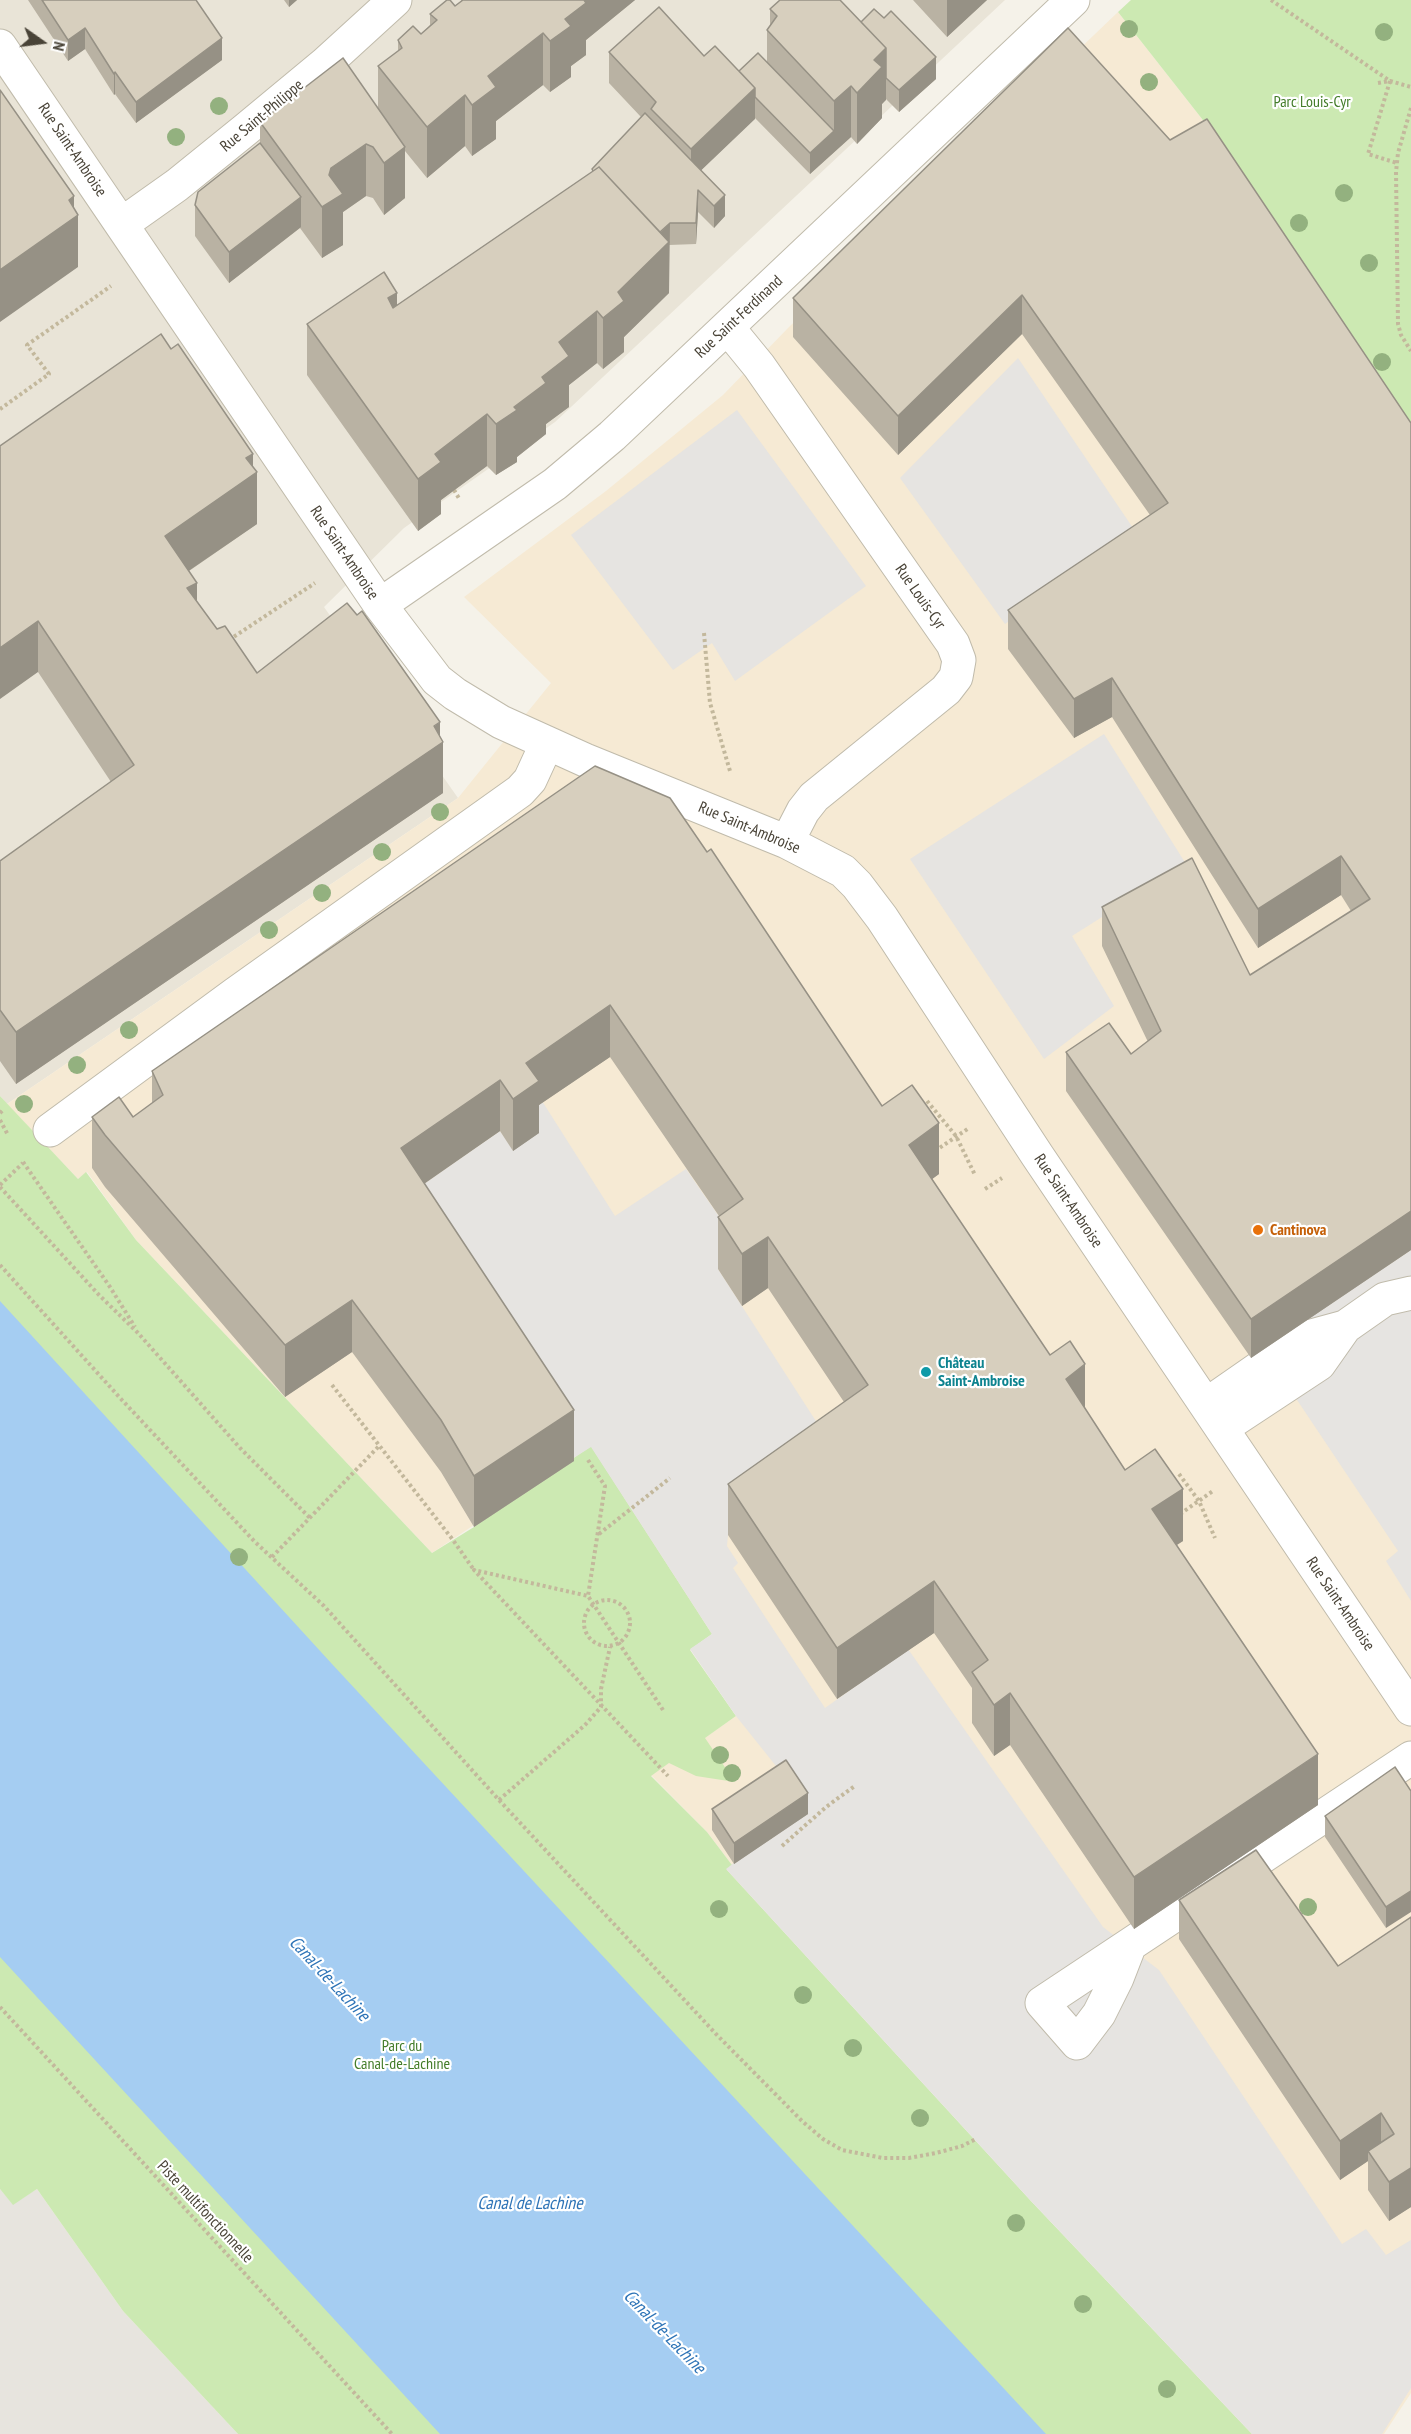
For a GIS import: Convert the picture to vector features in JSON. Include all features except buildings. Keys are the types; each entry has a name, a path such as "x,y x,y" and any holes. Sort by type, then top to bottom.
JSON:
{"street":[{"name":"Rue Saint-Philippe","path":"122,224 177,185 245,130 326,63 394,0"},
{"name":"Rue Saint-Ferdinand","path":"380,605 573,469 621,428 1072,0"},
{"name":"Rue Saint-Ambroise","path":"0,46 380,605 437,680 454,694 501,722 787,842 843,872 871,901 1043,1164 1411,1709"},
{"name":"Rue Louis-Cyr","path":"728,328 759,366 885,546 953,644 959,660 956,676 946,690 814,797 803,810 787,842"},
{"path":"50,1130 235,994 520,791 530,780 548,743"},
{"path":"1214,1416 1318,1364 1345,1327 1385,1299 1411,1293"},
{"path":"1128,1947 1117,1978 1099,2014 1077,2043 1042,2003 1094,1966 1128,1947 1411,1758"}],"path":[{"path":"1271,0 1390,81 1411,87"},
{"path":"1378,83 1390,81"},
{"path":"1390,81 1368,154 1396,163"},
{"path":"1411,108 1396,163 1398,324 1401,335 1411,351"},
{"path":"0,409 49,374 27,345 111,286"},
{"path":"220,646 318,581"},
{"path":"704,633 710,703 730,771"},
{"path":"927,1101 956,1136 975,1175"},
{"path":"926,1157 969,1128"},
{"path":"985,1189 1002,1178"},
{"path":"0,1187 99,1295 138,1333 240,1448 310,1518"},
{"path":"50,1203 110,1287 138,1333"},
{"path":"0,1265 121,1399 272,1557 324,1606 499,1800 716,2034 802,2121 823,2139 842,2150 883,2158 909,2158 936,2154 976,2139"},
{"path":"332,1385 474,1570 668,1776"},
{"path":"272,1557 380,1446"},
{"path":"588,1460 605,1486 588,1596 663,1710"},
{"path":"1179,1474 1199,1501 1215,1538"},
{"path":"598,1534 670,1478"},
{"path":"1172,1519 1213,1491"},
{"path":"474,1570 588,1596"},
{"path":"613,1600 626,1609 631,1624 629,1632 618,1644 610,1647 595,1644 589,1639 584,1628 586,1612 593,1604 613,1600"},
{"path":"499,1800 585,1725 601,1707 601,1689 610,1647"},
{"path":"782,1846 826,1806 856,1785"},
{"name":"Piste multifonctionnelle","path":"0,2007 392,2434"}],"shaded area":[{"path":"0,0 1005,0 555,422 404,528 324,607 458,798 7,1104 0,1096"},
{"path":"1118,12 1217,138 1411,433 1411,2393 1384,2434 1252,2434 726,1869 732,1865 707,1832 651,1775 736,1716 712,1634 591,1447 432,1553 136,1240 87,1172 78,1179 7,1104 458,798 551,683 464,597 606,491 723,395 789,327"},
{"path":"1018,358 1135,531 1005,624 900,478"},
{"path":"737,410 866,586 735,681 712,643 673,670 571,535"},
{"path":"1104,734 1186,864 1072,936 1114,1006 1044,1059 910,859"},
{"path":"542,1101 615,1216 686,1169 743,1251 718,1269 839,1457 728,1535 727,1546 738,1563 733,1568 825,1708 908,1649 1103,1927 1159,1970 1342,2244 1366,2229 1386,2255 1411,2240 1411,2388 1382,2434 1252,2434 1031,2201 726,1869 808,1806 736,1716 690,1649 712,1634 591,1447 572,1459 401,1200 500,1131 513,1150 538,1133 526,1114"},
{"path":"1411,1250 1411,1601 1386,1561 1398,1551 1263,1349"},
{"path":"0,2189 13,2204 37,2189 123,2311 238,2434 0,2434"}],"green space":[{"name":"Parc Louis-Cyr","path":"1131,0 1411,0 1411,433 1217,138 1118,12"},
{"name":"Parc du Canal-de-Lachine","path":"0,1096 78,1179 86,1172 136,1240 432,1553 474,1527 591,1446 712,1634 690,1650 736,1716 705,1738 735,1782 696,1776 669,1763 651,1776 707,1832 732,1865 727,1870 1031,2201 1252,2434 238,2434 123,2311 37,2189 13,2205 0,2189"}],"water":[{"name":"Canal de Lachine","path":"0,1301 332,1664 1046,2434 440,2434 0,1957"}],"place":[{"name":"Cantinova","path":"1258,1230"},
{"name":"Château Saint-Ambroise","path":"926,1372"}],"water label":[{"name":"Canal-de-Lachine","path":"329,1979"},
{"name":"Canal-de-Lachine","path":"664,2332"}]}
